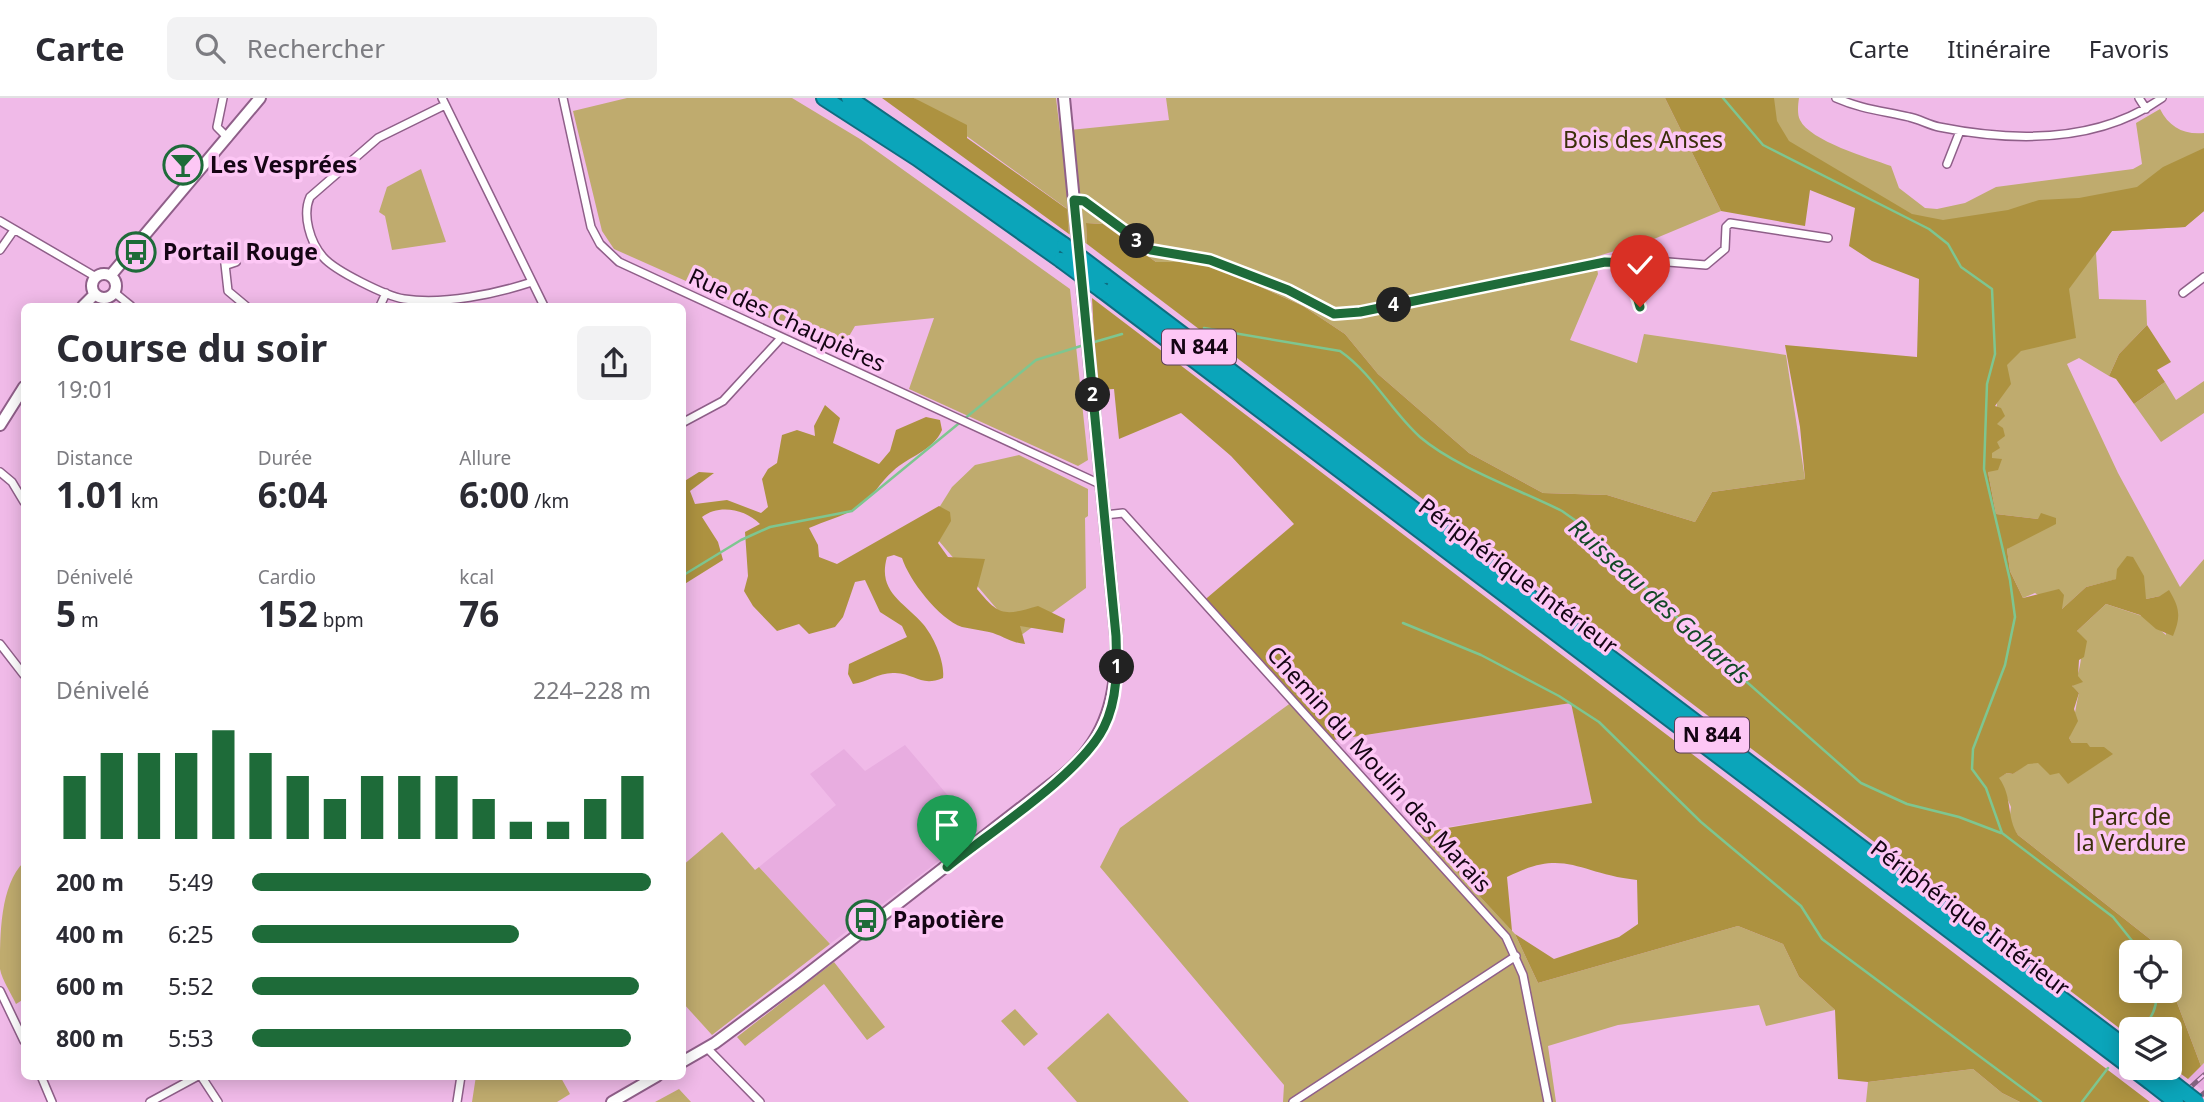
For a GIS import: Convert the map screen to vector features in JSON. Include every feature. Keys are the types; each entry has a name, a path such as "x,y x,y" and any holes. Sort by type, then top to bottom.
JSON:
{"highway":[{"name":"Périphérique Intérieur","path":"824,98 1062,252 2119,1048"},
{"name":"N 844","path":"855,100 1062,252"},
{"name":"N 844","path":"1104,283 2119,1042"},
{"name":"Périphérique Intérieur","path":"2159,1080 2176,1102"},
{"name":"N 844","path":"2163,1080 2197,1102"}],"street":[{"path":"223,98 217,127 228,138"},
{"path":"111,275 260,98"},
{"name":"Rue des Chaupières","path":"563,98 587,217 605,250 628,268 1102,485"},
{"path":"686,1060 707,1048 947,867 1076,765 1104,727 1111,709 1117,664 1064,98"},
{"path":"1836,98 1858,107 1960,131 2029,137 2095,130 2146,109 2162,98"},
{"path":"1857,98 1858,107"},
{"path":"2139,98 2146,109"},
{"path":"532,282 457,297 404,299 386,293 324,258 306,220 306,206 318,189 378,138 444,102 542,303"},
{"path":"1947,164 1960,131"},
{"path":"1074,200 1084,201 1151,250 1210,260 1288,290 1334,314 1360,312 1605,262 1627,263 1643,260 1706,265 1726,249 1726,227 1730,223 1828,237"},
{"path":"0,221 96,277"},
{"path":"0,250 14,230"},
{"path":"1627,263 1640,307"},
{"path":"227,265 228,290 243,303"},
{"path":"104,273 111,275 117,285 115,293 105,298 95,294 92,283 96,277 104,273"},
{"path":"2183,293 2204,277"},
{"path":"115,293 127,303"},
{"path":"381,303 386,293"},
{"path":"86,303 95,294"},
{"path":"457,297 458,303"},
{"path":"686,422 723,401 780,339"},
{"path":"0,425 21,392"},
{"path":"0,472 12,482 21,497"},
{"name":"Chemin du Moulin des Marais","path":"1105,515 1123,513 1506,937 1523,975 1548,1102"},
{"path":"0,644 21,671"},
{"path":"1293,1102 1516,956"},
{"path":"0,991 21,1035"},
{"path":"707,1048 760,1102"},
{"path":"43,1080 52,1102"},
{"path":"150,1102 191,1080"},
{"path":"202,1080 218,1102"},
{"path":"457,1102 460,1080"},
{"path":"612,1102 650,1080"}],"shaded area":[{"path":"882,98 914,98 967,125 967,138 1067,209 1069,234"},
{"path":"1665,98 1774,98 1777,121 1789,141 1912,214 1943,220 2008,210 2039,200 2079,198 2137,187 2163,167 2204,148 2204,211 2185,227 2112,231 2069,289 2076,338 2021,351 2007,365 2011,384 1995,406 2001,408 2005,416 1997,424 2003,428 2005,436 1997,442 2000,448 1992,453 1992,458 2002,459 1998,470 1988,472 1996,514 2038,519 2041,513 2056,518 2056,524 2007,549 2010,571 2023,598 2059,589 2064,595 2062,609 2086,587 2116,579 2117,569 2127,556 2133,557 2144,576 2146,599 2160,596 2169,590 2177,607 2178,618 2173,636 2156,629 2140,615 2106,604 2077,631 2087,641 2084,657 2079,660 2078,676 2083,682 2072,686 2079,693 2074,709 2078,721 2069,738 2072,743 2104,747 2113,754 2068,784 2059,773 2050,775 2038,763 2028,764 2013,774 2007,773 1999,778 2006,792 2018,835 2151,940 2119,940 2119,1003 2177,1003 2201,1066 2188,1079 2182,1075 2182,1017 2119,1017 2119,1028 1087,244 1086,223 1103,224 1156,262 1194,262 1225,271 1303,306 1345,334 1378,374 1469,453 1543,493 1607,495 1695,522 1712,492 1805,479 1800,427 1785,345 1917,357 1919,279 1872,261 1849,246 1855,208 1810,190 1805,226 1721,211"},
{"path":"1092,298 2150,1102 2020,1102 2002,1093 1973,1069 1868,1082 1838,1079 1835,1010 1799,977 1783,944 1738,926 1538,983 1515,934 1554,959 1619,937 1638,924 1637,880 1559,863 1527,868 1507,877 1512,931 1432,845 1424,832 1592,803 1571,703 1327,741 1201,603 1294,524 1231,456 1181,413 1119,439 1114,389 1097,390"},
{"path":"2147,325 2171,362 2157,370 2165,382 2134,404 2116,379 2109,376 2119,354"},
{"path":"825,405 840,418 833,443 879,464 890,451 896,430 926,417 940,420 942,430 933,443 893,471 859,506 809,528 818,545 819,557 837,564 939,506 950,512 951,521 938,543 948,557 985,559 977,589 985,598 1003,611 1038,606 1065,619 1063,633 1020,626 1025,644 953,623 918,587 902,558 894,555 887,557 885,569 889,588 931,636 940,657 943,678 924,681 889,673 853,684 848,674 849,664 907,637 902,626 880,612 865,580 855,582 843,617 835,627 809,634 799,624 777,631 753,606 744,591 748,576 745,532 760,524 747,515 732,510 716,510 702,517 718,542 723,560 686,583 686,480 699,472 714,473 690,491 695,504 727,500 761,513 768,507 762,479 768,469 777,463 782,435 797,430 815,436 814,426"},
{"path":"1571,703 1592,803 1411,833 1327,741"},
{"path":"905,745 978,831 830,944 759,867 836,805 810,774 844,749 865,771"},
{"path":"2204,1063 2204,1091 2188,1079"}],"green space":[{"path":"627,98 792,98 860,139 1070,289 1088,460 1078,466 909,389 934,318 855,326 841,350 614,249 602,231 573,111"},
{"name":"Bois des Anses","path":"914,98 1056,98 1060,131 1169,120 1166,98 1665,98 1721,211 1654,239 1595,257 1598,274 1570,340 1637,363 1644,334 1786,355 1805,479 1712,492 1695,522 1607,495 1543,493 1469,453 1378,374 1345,334 1303,306 1225,271 1194,262 1156,262 1103,224 1086,223 1087,244 1069,234 1066,208"},
{"name":"Parc de la Verdure","path":"1715,98 1799,98 1798,115 1806,128 1827,142 1891,166 1899,188 1925,208 1937,209 1965,203 1996,187 2133,169 2142,164 2136,123 2160,109 2178,129 2190,133 2204,133 2204,211 2185,227 2112,231 2096,253 2099,299 2146,300 2147,325 2119,354 2109,376 2079,358 2067,364 2118,473 2180,587 2204,559 2204,1063 2201,1066 2177,1003 2182,1003 2182,940 2151,940 2018,835 2009,822 2011,807 1998,778 2007,773 2013,774 2028,763 2092,748 2072,743 2069,738 2079,693 2072,687 2081,659 2081,644 2077,631 2106,604 2145,617 2166,635 2160,596 2146,599 2117,579 2086,587 2061,610 2035,593 2023,598 2010,571 2007,549 2038,519 1996,514 1988,472 2003,359 1951,268"},
{"path":"421,169 446,242 392,250 385,216 379,212 387,187"},
{"path":"2204,381 2204,413 2161,442 2134,404 2165,382 2176,400"},
{"path":"1019,455 1088,489 1088,516 1085,518 1086,588 1020,636 927,527 952,487 975,465"},
{"path":"1292,702 1411,833 1424,832 1432,845 1515,934 1538,983 1738,926 1783,944 1799,977 1835,1010 1766,1026 1759,1005 1618,1025 1548,1046 1556,1102 1283,1102 1284,1085 1100,867 1120,828"},
{"path":"722,832 755,870 759,867 830,944 712,1035 686,1006 686,863"},
{"path":"21,866 21,1001 16,1004 0,969 0,941 6,897"},
{"path":"834,962 885,1027 867,1040 824,984 745,1046 737,1037"},
{"path":"1015,1009 1038,1034 1024,1046 1001,1021"},
{"path":"1108,1013 1189,1102 1077,1102 1047,1068"},
{"path":"1973,1069 2002,1093 2020,1102 1866,1102 1868,1082"},
{"path":"475,1080 562,1080 570,1094 557,1102 472,1102"},
{"path":"679,1089 691,1102 655,1102"}],"waterway":[{"path":"1723,98 1763,145 1929,229 1948,244 1961,267 1992,289 1995,354 1987,384 1984,469 2010,580 2015,617 2005,665 1973,749 1972,769 1986,788 2002,833 2113,917 2131,940"},
{"name":"Ruisseau des Gohards","path":"1204,328 1340,351 1362,370 1410,427 1434,448 1469,468 1562,511 1579,523 1714,653 1861,783 1907,804 1959,817 2001,833"},
{"name":"Ruisseau des Gohards","path":"1091,343 1122,334"},
{"name":"Ruisseau des Gohards","path":"686,574 741,540 770,527 852,511 1036,360 1084,345"},
{"path":"1403,623 1481,655 1559,696 1599,722 1701,822 1801,906 1822,939 2041,1102"},
{"path":"2150,1017 2156,1003"},
{"path":"2082,1102 2108,1068"}],"railway":[{"path":"2174,1102 2204,1075"},
{"path":"2194,1102 2204,1093"}],"place":[{"name":"Les Vesprées","path":"183,165"},
{"name":"Portail Rouge","path":"136,252"},
{"name":"Papotière","path":"866,920"}],"route":[{"path":"947,867 1076,765 1104,727 1115,688 1116,636 1109,550 1074,200 1084,201 1151,250 1166,255 1210,260 1242,275 1288,290 1334,314 1360,312 1605,262 1627,263 1640,307"}]}
